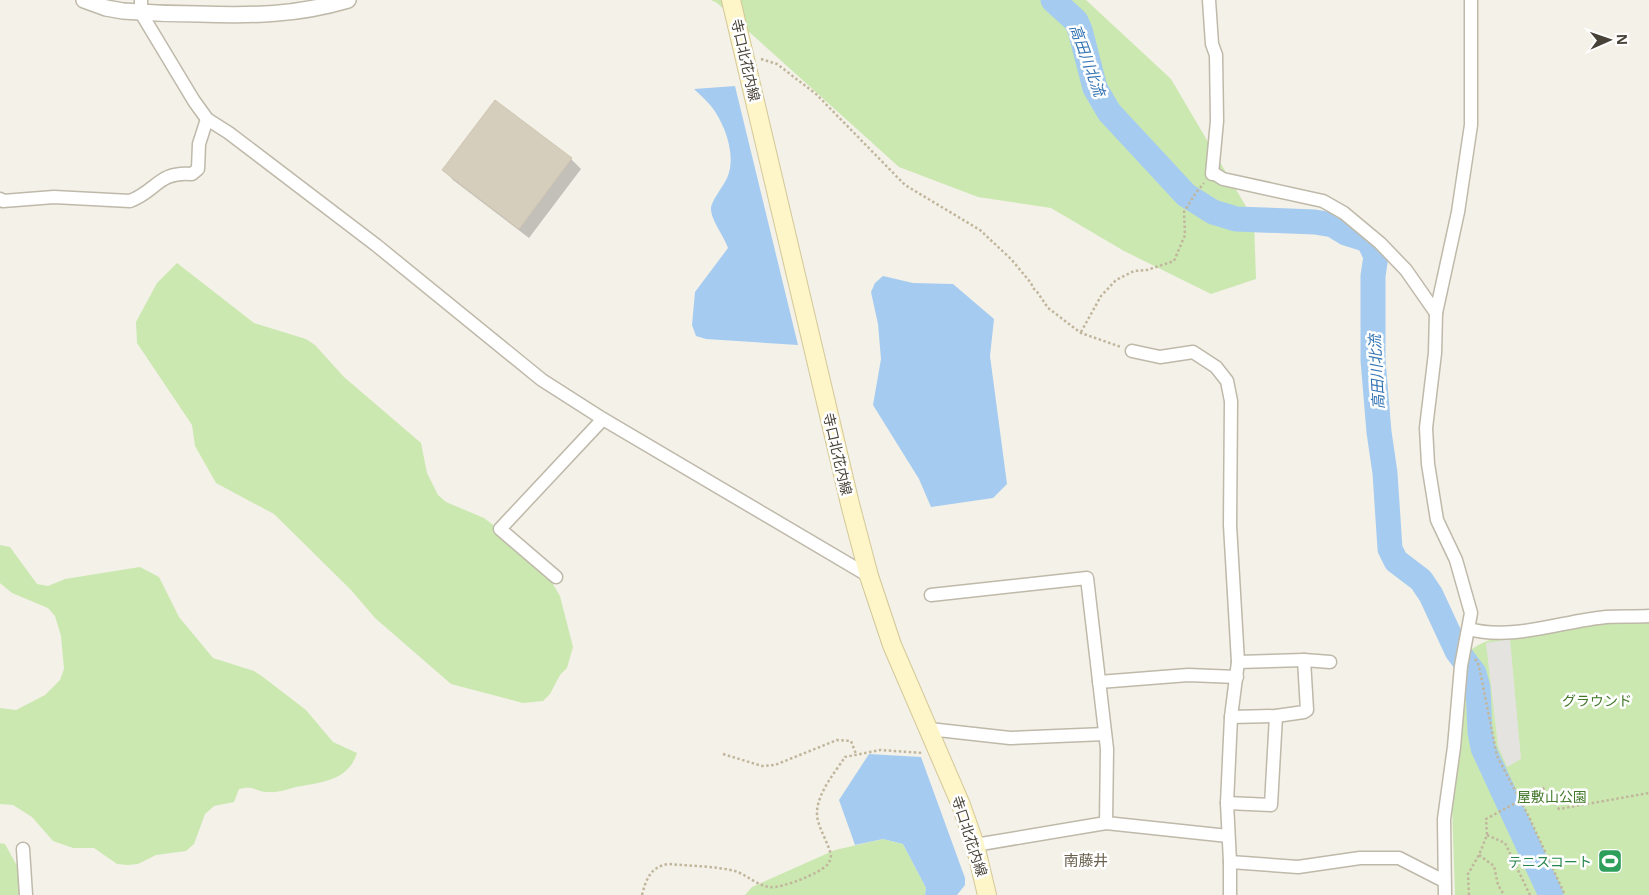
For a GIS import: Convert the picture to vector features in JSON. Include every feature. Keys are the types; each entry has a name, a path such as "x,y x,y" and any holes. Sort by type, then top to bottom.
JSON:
{"main road":[{"name":"寺口北花内線","path":"731,0 850,504 869,576 892,645 961,805 975,845 987,895"}],"street":[{"path":"84,0 106,8 141,6 273,15 312,9 348,0"},
{"path":"1209,0 1212,44 1216,56 1218,121 1212,174 1223,179 1323,201 1344,213 1380,243 1406,270 1436,313"},
{"path":"1445,895 1444,819 1451,771 1461,666 1471,613 1456,560 1437,520 1428,464 1426,428 1435,353 1436,313 1458,212 1471,125 1471,0"},
{"path":"141,6 194,101 207,119 229,133 376,245 542,380 603,419 869,576"},
{"path":"0,199 3,201 54,197 130,201 140,198 165,177 179,173 192,174 198,169 199,144 207,119"},
{"path":"1132,351 1160,357 1193,352 1216,367 1226,381 1231,401 1230,525 1238,662 1231,717 1227,803 1230,895"},
{"path":"556,577 500,528 603,419"},
{"path":"931,595 1087,578 1108,748 1106,823"},
{"path":"1469,629 1490,634 1607,617 1649,616"},
{"path":"1238,662 1304,660 1330,662"},
{"path":"1231,717 1276,716 1307,710 1304,660"},
{"path":"1099,682 1188,675 1237,677"},
{"path":"1227,803 1271,805 1276,716"},
{"path":"929,729 1010,738 1105,734"},
{"path":"975,845 1106,823 1228,836"},
{"path":"23,849 26,895"},
{"path":"1230,862 1298,867 1360,858 1399,858 1444,881"}],"path":[{"path":"745,55 777,64 816,94 905,185 980,230 1011,260 1031,283 1048,308 1081,333 1132,351"},
{"path":"1081,333 1101,296 1116,280 1134,270 1147,270 1174,261 1185,235 1184,212 1195,194 1212,174"},
{"path":"1465,647 1478,663 1497,756 1529,817 1565,895"},
{"path":"723,754 757,765 775,765 837,740 851,741 856,754"},
{"path":"642,895 645,883 652,871 660,865 669,864 725,869 737,872 771,888 789,884 827,866 831,859 831,854 818,821 817,812 819,802 845,756 880,750 940,754"},
{"path":"1470,895 1468,874 1480,855 1487,835 1486,819 1502,809 1543,788 1559,809 1649,793"},
{"path":"1487,835 1505,842 1530,895"},
{"path":"1480,855 1494,866 1498,885 1504,895"}],"green space":[{"path":"711,0 1086,0 1171,79 1254,220 1256,279 1211,294 1124,251 1051,208 978,197 899,167 717,3"},
{"path":"177,263 254,323 306,339 315,345 344,377 421,443 427,473 438,495 446,502 484,518 538,559 560,596 573,647 567,668 560,675 550,694 543,701 523,703 451,684 375,618 351,590 274,514 216,483 195,446 192,425 137,343 136,322 157,283"},
{"path":"0,545 10,547 37,584 48,586 65,579 140,567 159,577 179,617 213,658 254,671 263,677 306,710 333,742 357,753 353,762 341,775 333,779 283,791 264,792 252,788 239,789 234,802 214,806 205,814 194,844 186,851 156,855 138,864 117,864 94,848 73,848 53,841 32,817 13,805 0,804 0,708 16,710 45,695 60,680 64,669 61,636 55,616 48,608 12,593 0,583"},
{"name":"屋敷山公園","path":"1611,622 1649,623 1649,895 1455,895 1452,807 1462,711 1465,647 1472,649 1491,639 1505,636"},
{"path":"883,839 903,844 926,888 925,895 745,895 752,887 835,850"},
{"path":"0,843 5,844 21,873 19,895 0,895"}],"shaded area":[{"path":"1510,639 1521,759 1507,767 1498,746 1486,643"}],"water":[{"path":"735,86 798,345 706,339 696,336 692,325 695,292 728,248 713,218 711,209 727,178 731,160 728,140 721,122 711,106 694,89"},
{"path":"883,276 913,283 953,284 994,319 990,356 1007,484 993,498 931,507 919,479 873,405 881,359 878,324 871,292 875,283"},
{"path":"869,754 921,757 965,878 965,885 957,895 925,895 926,888 903,844 883,839 855,845 839,800"}],"building":[{"path":"495,100 572,158 519,229 442,170"}],"waterway":[{"name":"高田川北流","path":"1053,0 1076,21 1095,88 1109,112 1186,195 1213,212 1236,219 1315,222 1333,225 1346,233 1368,240 1376,256 1373,276 1373,360 1379,432 1385,473 1390,549 1396,561 1421,580 1431,595 1457,651 1474,673 1478,688 1480,732 1483,748 1551,895"}],"place":[{"name":"テニスコート","path":"1610,861"}],"district":[{"name":"南藤井","path":"1086,860"}],"park label":[{"name":"グラウンド","path":"1597,700"}]}
